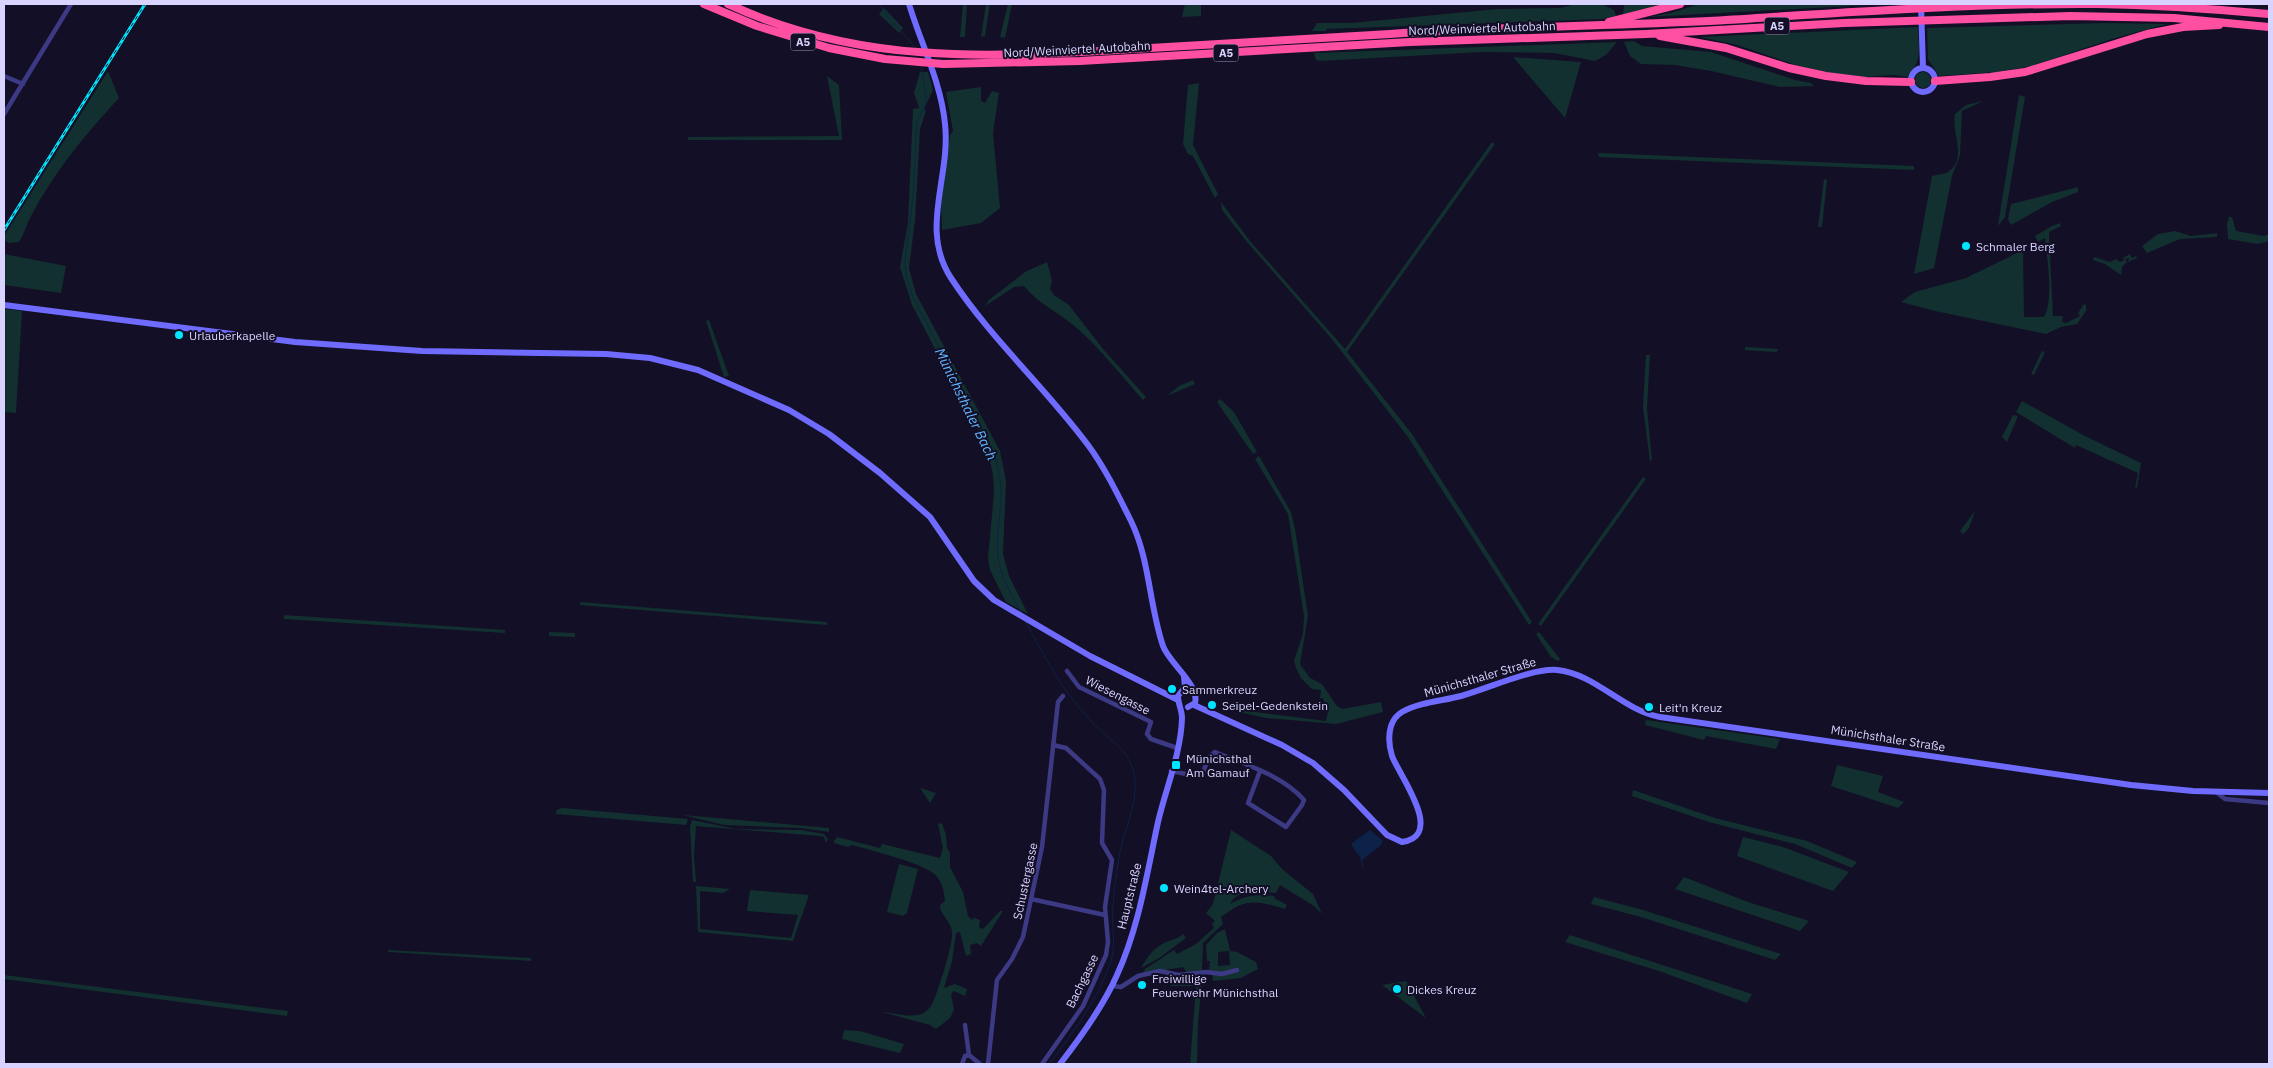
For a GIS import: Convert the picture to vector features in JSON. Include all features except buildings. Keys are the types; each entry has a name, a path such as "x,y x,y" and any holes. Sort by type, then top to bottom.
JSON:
{"highway":[{"name":"Nord/Weinviertel Autobahn","path":"704,4 757,26 811,44 907,62 943,64 1080,61 1342,45 1646,34 1936,20 2118,16 2200,19 2269,27"},
{"name":"Nord/Weinviertel Autobahn","path":"728,4 758,17 857,45 904,52 940,54 1079,52 1397,33 2070,4 2186,7 2269,14"},
{"path":"1588,26 1637,16 1680,4"},
{"path":"2176,4 2186,7"},
{"path":"1935,81 2025,72 2058,63 2122,40 2160,31 2242,24"},
{"path":"1646,34 1726,48 1789,68 1826,76 1866,81 1911,82"}],"street":[{"path":"4,114 71,4"},
{"name":"Münichsthaler Straße","path":"909,4 933,71 945,126 945,150 936,221 937,242 942,260 960,290 994,334 1082,437 1098,459 1139,540 1164,647 1207,710"},
{"path":"1921,4 1923,68"},
{"path":"1923,68 1932,71 1935,81 1930,90 1923,92 1917,90 1911,82 1913,73 1923,68"},
{"path":"4,76 23,84"},
{"name":"Münichsthaler Straße","path":"4,305 295,342 422,350 606,354 650,358 706,372 789,410 829,434 861,458 912,499 930,517 980,589 994,600 1020,617 1090,656 1165,692 1179,702 1207,710 1282,745 1313,763 1340,786 1387,836 1402,842 1414,837 1419,831 1421,821 1417,806 1390,747 1389,732 1395,718 1410,708 1461,696 1534,673 1553,670 1584,678 1635,709 1660,718 1819,739 2110,782 2216,792 2269,793"},
{"name":"Wiesengasse","path":"1067,671 1079,688 1151,722 1147,734 1150,739 1177,748"},
{"path":"1179,702 1185,680 1181,672"},
{"path":"1165,692 1188,689 1195,694"},
{"name":"Hauptstraße","path":"1182,718 1191,706 1195,694"},
{"name":"Schustergasse","path":"988,1064 996,980 1012,959 1023,936 1032,899 1045,829 1058,702 1063,696"},
{"name":"Hauptstraße","path":"1060,1064 1086,1029 1112,986 1124,958 1140,907 1177,748 1182,718 1179,702"},
{"name":"Bachgasse","path":"1042,1064 1083,1006 1101,969 1108,942 1105,915 1112,860 1102,842 1104,790 1100,779 1066,748 1053,745"},
{"path":"1171,771 1201,777 1209,756 1215,752 1260,771 1288,786 1304,800 1286,827 1248,803 1260,771"},
{"path":"2216,792 2225,799 2269,803"},
{"path":"1032,899 1105,915"},
{"path":"1112,986 1121,987 1138,976 1160,970 1183,975 1206,972 1222,974 1237,970"},
{"path":"965,1025 968,1055 980,1064"},
{"path":"962,1064 965,1056 968,1055"}],"green space":[{"path":"963,4 967,4 965,37 960,37"},
{"path":"986,4 990,4 985,36 981,37"},
{"path":"1008,4 1012,4 1005,38 1000,37"},
{"path":"1185,4 1201,4 1201,16 1182,17"},
{"path":"1576,4 1602,4 1614,10 1616,16 1603,19 1312,31 1317,23 1352,23 1497,9 1560,8"},
{"path":"1624,4 1668,4 1623,15"},
{"path":"1699,4 1887,4 1647,17 1671,13"},
{"path":"884,8 903,28 899,33 879,14"},
{"path":"2104,23 2167,24 2112,39 2032,66 1997,72 1939,76 1928,59 1927,28"},
{"path":"1918,27 1918,60 1908,77 1894,75 1864,77 1832,73 1796,65 1737,45 1700,37"},
{"path":"1634,41 1642,46 1711,52 1795,80 1811,83 1814,86 1780,87 1711,71 1675,65 1641,64 1630,56 1624,42"},
{"path":"1617,42 1606,55 1595,61 1554,53 1482,52 1320,61 1316,60 1314,53"},
{"path":"1513,57 1581,62 1565,118"},
{"path":"108,71 119,98 82,140 59,170 39,201 19,242 9,243 4,240 4,236"},
{"path":"920,72 928,72 933,90 924,109 926,111 920,129 915,220 909,268 916,294 1000,451 1006,481 1003,554 1009,576 1028,614 1006,602 990,570 988,558 994,493 993,475 988,452 912,305 900,267 908,222 913,109 919,108 914,93"},
{"path":"1920,72 1926,72 1931,77 1929,86 1920,88 1915,83 1915,77"},
{"path":"827,76 839,85 842,140 688,140 688,137 839,136"},
{"path":"1199,83 1193,145 1218,194 1215,198 1193,156 1188,154 1183,144 1188,85"},
{"path":"981,87 981,101 985,103 992,91 999,93 993,133 1000,208 981,223 942,230 941,203 950,135 953,131 946,92"},
{"path":"2019,95 2025,97 2005,217 1998,225"},
{"path":"1983,101 1962,111 1960,155 1952,176 1934,268 1914,274 1932,176 1948,172 1954,167 1957,160 1958,145 1954,121 1955,114 1966,105"},
{"path":"1492,142 1495,144 1347,352 1412,434 1532,622 1529,625 1408,437 1331,338 1247,242 1222,210 1221,202 1250,241 1345,349"},
{"path":"1598,153 1914,166 1914,170 1599,157"},
{"path":"1824,179 1827,180 1822,227 1818,227"},
{"path":"2078,187 2078,192 2052,202 2011,225 2008,219 2011,204"},
{"path":"2229,217 2232,217 2236,231 2264,236 2269,234 2269,241 2258,244 2228,239 2227,224"},
{"path":"2060,223 2061,226 2049,232 2053,316 2063,316 2062,322 2066,323 2080,316 2078,313 2084,304 2086,305 2086,311 2077,324 2061,327 2046,334 1901,302 1915,292 1966,278 2023,250 2024,317 2044,317 2049,300 2045,238 2038,242 2035,236"},
{"path":"2175,231 2191,236 2217,233 2217,237 2180,239 2147,253 2142,246 2158,234"},
{"path":"4,254 66,266 61,293 4,285"},
{"path":"2130,254 2132,258 2136,256 2137,258 2128,262 2129,258 2125,259 2127,262 2122,267 2121,275 2105,264 2093,260 2094,257 2110,262 2116,259 2120,262"},
{"path":"1047,262 1052,280 1050,289 1054,295 1069,305 1103,349 1146,397 1143,400 1087,337 1036,298 1024,286 1014,287 985,306 989,300 1025,272"},
{"path":"4,309 22,311 16,413 4,412"},
{"path":"709,320 729,376 724,377 706,321"},
{"path":"1745,347 1778,349 1777,352 1745,350"},
{"path":"2042,351 2045,352 2034,375 2031,374"},
{"path":"1646,355 1650,355 1647,408 1652,460 1650,461 1643,408"},
{"path":"1193,380 1195,384 1167,396 1179,386"},
{"path":"1220,399 1234,412 1257,452 1253,454 1217,402"},
{"path":"2022,401 2085,436 2141,463 2137,488 2135,487 2138,473 2076,445 2075,448 2016,412"},
{"path":"2013,415 2018,416 2007,442 2002,437"},
{"path":"1259,456 1291,512 1295,529 1308,616 1300,664 1310,678 1322,684 1336,705 1342,709 1381,702 1383,712 1336,724 1266,718 1239,712 1239,710 1326,721 1328,712 1323,698 1320,698 1321,690 1312,689 1301,678 1294,661 1303,634 1304,616 1288,514 1255,459"},
{"path":"1643,477 1646,479 1541,626 1538,624"},
{"path":"1975,511 1969,528 1963,534 1960,531"},
{"path":"580,602 827,622 827,625 580,605"},
{"path":"284,615 505,630 505,633 284,619"},
{"path":"549,632 575,633 575,637 549,636"},
{"path":"1539,632 1560,659 1558,661 1551,657 1536,634"},
{"path":"1646,720 1780,739 1776,749 1706,736 1704,740 1645,725"},
{"path":"1837,765 1883,776 1878,792 1904,802 1898,808 1831,786"},
{"path":"920,788 936,793 930,803"},
{"path":"1633,790 1715,818 1807,841 1857,862 1852,868 1795,844 1709,822 1632,796"},
{"path":"562,808 688,819 686,825 556,814 557,810"},
{"path":"683,815 829,828 829,832 801,828 724,825"},
{"path":"692,820 736,829 801,830 824,834 828,839 826,843 824,837 819,836 696,826 694,856 696,882 693,882 690,826"},
{"path":"942,823 946,835 947,848 950,853 950,867 963,892 968,916 972,920 974,918 980,920 979,927 983,929 1000,911 1003,911 981,946 977,943 970,945 971,954 966,956 960,932 956,933 952,961 944,988 955,984 967,989 965,996 954,991 951,994 954,1010 950,1018 936,1029 930,1025 882,1012 916,1015 924,1013 932,1004 945,968 952,939 950,925 940,905 945,901 940,882 933,873 918,865 852,845 848,847 834,843 834,841 837,837 880,848 882,844 940,858 943,848 938,824"},
{"path":"1231,830 1271,856 1282,869 1313,894 1322,914 1314,906 1280,885 1276,893 1250,892 1238,895 1230,904 1246,897 1262,895 1275,896 1274,898 1287,905 1285,909 1251,902 1237,906 1221,917 1223,924 1203,943 1202,970 1187,973 1183,967 1142,974 1145,969 1174,950 1177,954 1196,944 1214,928 1212,924 1215,921 1206,913 1213,904"},
{"path":"1743,837 1783,847 1849,872 1833,891 1737,856"},
{"path":"899,864 918,869 907,913 903,916 887,912"},
{"path":"1684,877 1748,902 1809,921 1800,931 1675,889"},
{"path":"696,886 730,889 723,893 700,891 700,929 791,938 798,915 747,911 750,890 809,895 793,941 698,932"},
{"path":"1594,897 1643,910 1781,954 1775,960 1641,917 1591,904"},
{"path":"1225,929 1230,951 1237,952 1256,962 1258,969 1241,978 1213,981 1212,972 1209,970 1210,961 1207,961 1206,945 1217,933","holes":["1229,951 1230,965 1218,966 1218,952"]},
{"path":"1183,934 1186,938 1159,958 1141,968 1158,946"},
{"path":"1570,935 1752,994 1747,1003 1659,971 1565,942"},
{"path":"388,950 531,958 531,961 388,952"},
{"path":"1203,973 1198,1022 1197,1064 1190,1064 1196,986 1171,986 1171,980"},
{"path":"4,975 288,1011 287,1016 4,979"},
{"path":"1406,981 1426,1018 1382,985"},
{"path":"844,1030 860,1031 904,1044 900,1053 842,1039"}],"water":[{"path":"1370,830 1383,841 1380,846 1362,860 1352,846 1352,843"}],"waterway":[{"name":"Münichsthaler Bach","path":"880,4 887,16 915,48"},
{"name":"Münichsthaler Bach","path":"921,66 926,104 917,121 913,197 905,260 906,275 912,295 995,457 1001,488 998,538 1000,568 1021,612"},
{"name":"Münichsthaler Bach","path":"1026,622 1047,661 1071,698 1090,720 1123,751 1131,764 1135,785 1132,808 1120,852 1113,898 1113,950 1110,964 1091,1004 1049,1064"},
{"path":"1361,859 1363,868"}],"railway":[{"path":"4,230 145,4"}],"place":[{"name":"Schmaler Berg","path":"1966,246"},
{"name":"Urlauberkapelle","path":"179,335"},
{"name":"Sammerkreuz","path":"1172,689"},
{"name":"Seipel-Gedenkstein","path":"1212,705"},
{"name":"Leit'n Kreuz","path":"1649,707"},
{"name":"Münichsthal Am Gamauf","path":"1176,765"},
{"name":"Wein4tel-Archery","path":"1164,888"},
{"name":"Freiwillige Feuerwehr Münichsthal","path":"1142,985"},
{"name":"Dickes Kreuz","path":"1397,989"}]}
